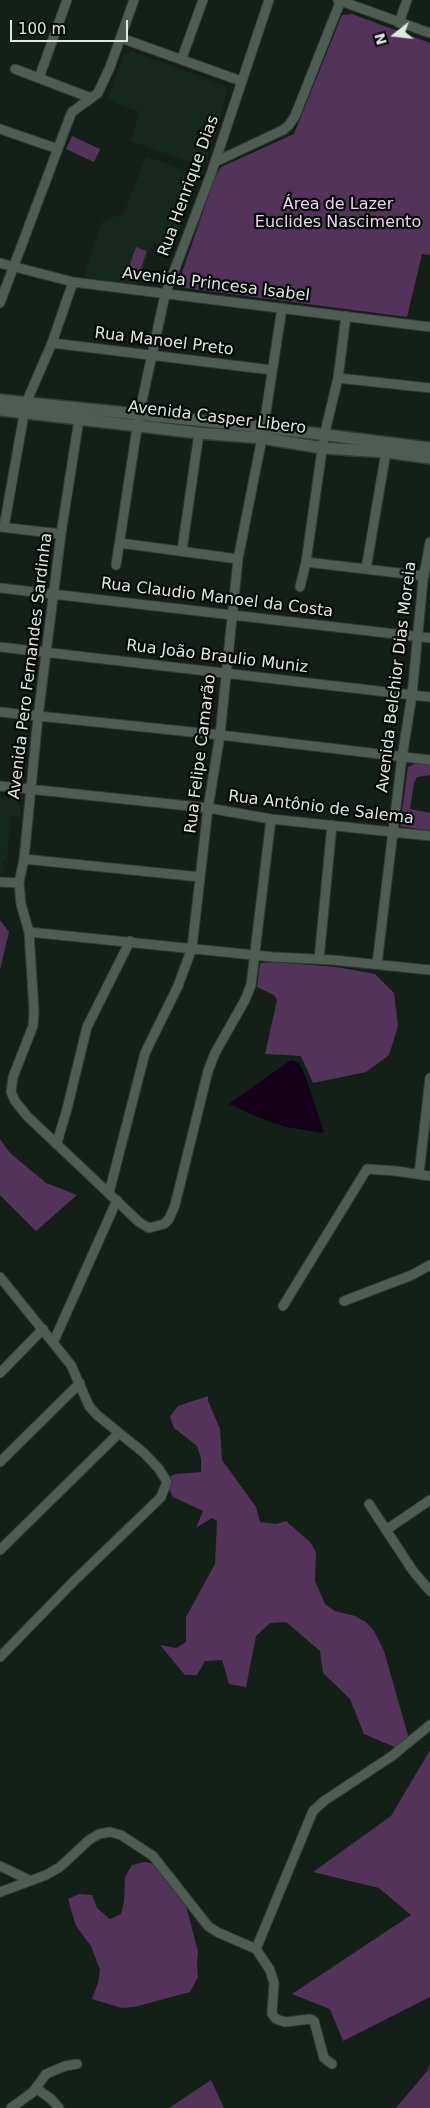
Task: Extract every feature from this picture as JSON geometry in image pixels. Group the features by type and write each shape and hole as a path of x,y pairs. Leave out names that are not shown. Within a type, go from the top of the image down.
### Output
{"street":[{"path":"39,78 67,0"},
{"path":"0,303 72,112 98,92 121,38 134,0"},
{"path":"182,58 203,0"},
{"name":"Rua Henrique Dias","path":"116,565 139,420 165,295 215,162 269,0"},
{"path":"215,162 283,130 289,125 295,116 340,0 430,33"},
{"path":"399,23 407,0"},
{"path":"121,38 182,58 241,81"},
{"path":"15,69 91,98"},
{"path":"0,131 58,149"},
{"name":"Avenida Princesa Isabel","path":"0,263 73,282 430,328"},
{"path":"61,534 2,527 25,408 52,343 73,282"},
{"name":"Rua Felipe Camarão","path":"109,1193 146,1053 178,986 192,948 208,808 220,735 227,673 230,616 238,559 263,433 282,308"},
{"path":"300,587 306,562 323,442 338,378 346,316"},
{"name":"Rua Manoel Preto","path":"52,343 272,370"},
{"path":"338,378 430,388"},
{"name":"Avenida Casper Libero","path":"0,400 25,408 79,419 139,420 199,433 263,433"},
{"name":"Avenida Casper Libero","path":"0,410 25,408 263,433 430,458"},
{"name":"Avenida Pero Fernandes Sardinha","path":"57,1143 20,1109 11,1092 14,1077 33,1026 34,1012 29,932 21,904 19,883 24,859 38,717 48,652 61,534 79,419"},
{"path":"182,550 199,433"},
{"name":"Avenida Casper Libero","path":"323,442 430,448"},
{"path":"366,569 386,452"},
{"name":"Avenida Belchior Dias Moreia","path":"377,964 402,757 412,694 416,636 430,542"},
{"path":"120,543 238,559"},
{"path":"306,562 424,576"},
{"name":"Rua Claudio Manoel da Costa","path":"0,588 430,638"},
{"name":"Rua João Braulio Muniz","path":"0,647 430,697"},
{"path":"0,712 220,735 430,760"},
{"name":"Rua Antônio de Salema","path":"0,786 31,791 208,808 271,819 430,836"},
{"path":"130,941 87,1026 57,1143 138,1222 149,1228 164,1224 169,1219 175,1204 202,1090 215,1053 245,1000 251,985 253,954 271,819"},
{"path":"319,959 332,825"},
{"path":"24,859 200,877"},
{"path":"0,882 19,883"},
{"path":"29,932 273,957 319,959 430,970"},
{"path":"419,1174 430,1078"},
{"path":"283,1306 367,1169 430,1176"},
{"path":"53,1343 117,1200"},
{"path":"344,1301 412,1275 430,1264"},
{"path":"0,1657 73,1582 161,1497 166,1488 166,1477 144,1453 89,1406 72,1365 1,1281"},
{"path":"0,1373 43,1329"},
{"path":"0,1462 80,1383"},
{"path":"0,1550 120,1433"},
{"path":"386,1530 430,1500"},
{"path":"369,1504 430,1591"},
{"path":"422,1581 430,1576"},
{"path":"256,1949 313,1811 324,1801 392,1756 430,1725"},
{"path":"0,1892 46,1875 60,1867 89,1840 99,1834 110,1832 121,1835 153,1856 208,1926 217,1932 256,1949 270,1970 274,1982 272,2014 276,2019 285,2022 310,2019 314,2021 324,2058 332,2064"},
{"path":"0,1866 29,1880"},
{"path":"11,2108 37,2089 46,2074 65,2066 77,2064"},
{"path":"37,2089 51,2099 59,2108"}],"shaded area":[{"path":"131,51 224,85 226,88 227,94 204,167 130,141 140,112 107,100 124,54"},
{"path":"146,156 200,176 172,248 153,241 137,286 84,277 103,221 124,213"},
{"path":"0,797 19,799 21,816 10,816 7,861 3,861 4,873 0,873"},
{"path":"291,1060 299,1063 305,1075 324,1133 286,1127 229,1104"}],"green space":[{"name":"Área de Lazer Euclides Nascimento","path":"352,14 430,43 430,255 422,254 407,317 177,287 215,177 221,167 294,134 342,15"},
{"path":"72,136 100,149 94,162 66,149"},
{"path":"136,247 147,251 140,271 129,267"},
{"path":"417,763 430,764 430,775 417,777 414,783 410,809 430,813 430,831 400,826 408,767"},
{"path":"0,920 9,932 0,970"},
{"path":"276,962 336,967 375,974 394,993 398,1026 389,1055 366,1072 313,1083 301,1056 265,1054 277,1000 274,995 257,987 260,963"},
{"path":"0,1139 10,1153 46,1183 77,1195 36,1231 0,1195"},
{"path":"208,1396 208,1401 220,1429 222,1460 256,1507 260,1522 276,1524 286,1521 310,1542 316,1552 315,1581 325,1604 335,1611 355,1616 366,1622 374,1631 384,1651 409,1739 397,1748 364,1734 350,1699 323,1673 320,1651 286,1622 270,1623 256,1636 246,1687 229,1684 222,1660 205,1661 197,1675 185,1675 160,1645 176,1648 186,1642 186,1617 215,1564 217,1521 212,1518 196,1528 203,1511 173,1497 164,1479 176,1474 201,1472 201,1459 197,1446 174,1428 170,1416 178,1406"},
{"path":"430,1750 430,1997 343,2041 330,2009 292,1994 411,1915 379,1888 313,1872 391,1816"},
{"path":"145,1862 158,1865 180,1884 198,1951 198,1977 190,1992 134,2007 122,2008 92,1999 98,1983 100,1970 91,1946 76,1926 68,1899 79,1894 92,1895 97,1908 110,1919 121,1914 124,1901 125,1877 132,1865"},
{"path":"430,2064 430,2108 396,2108 428,2070"},
{"path":"211,2080 224,2108 169,2108"}]}
